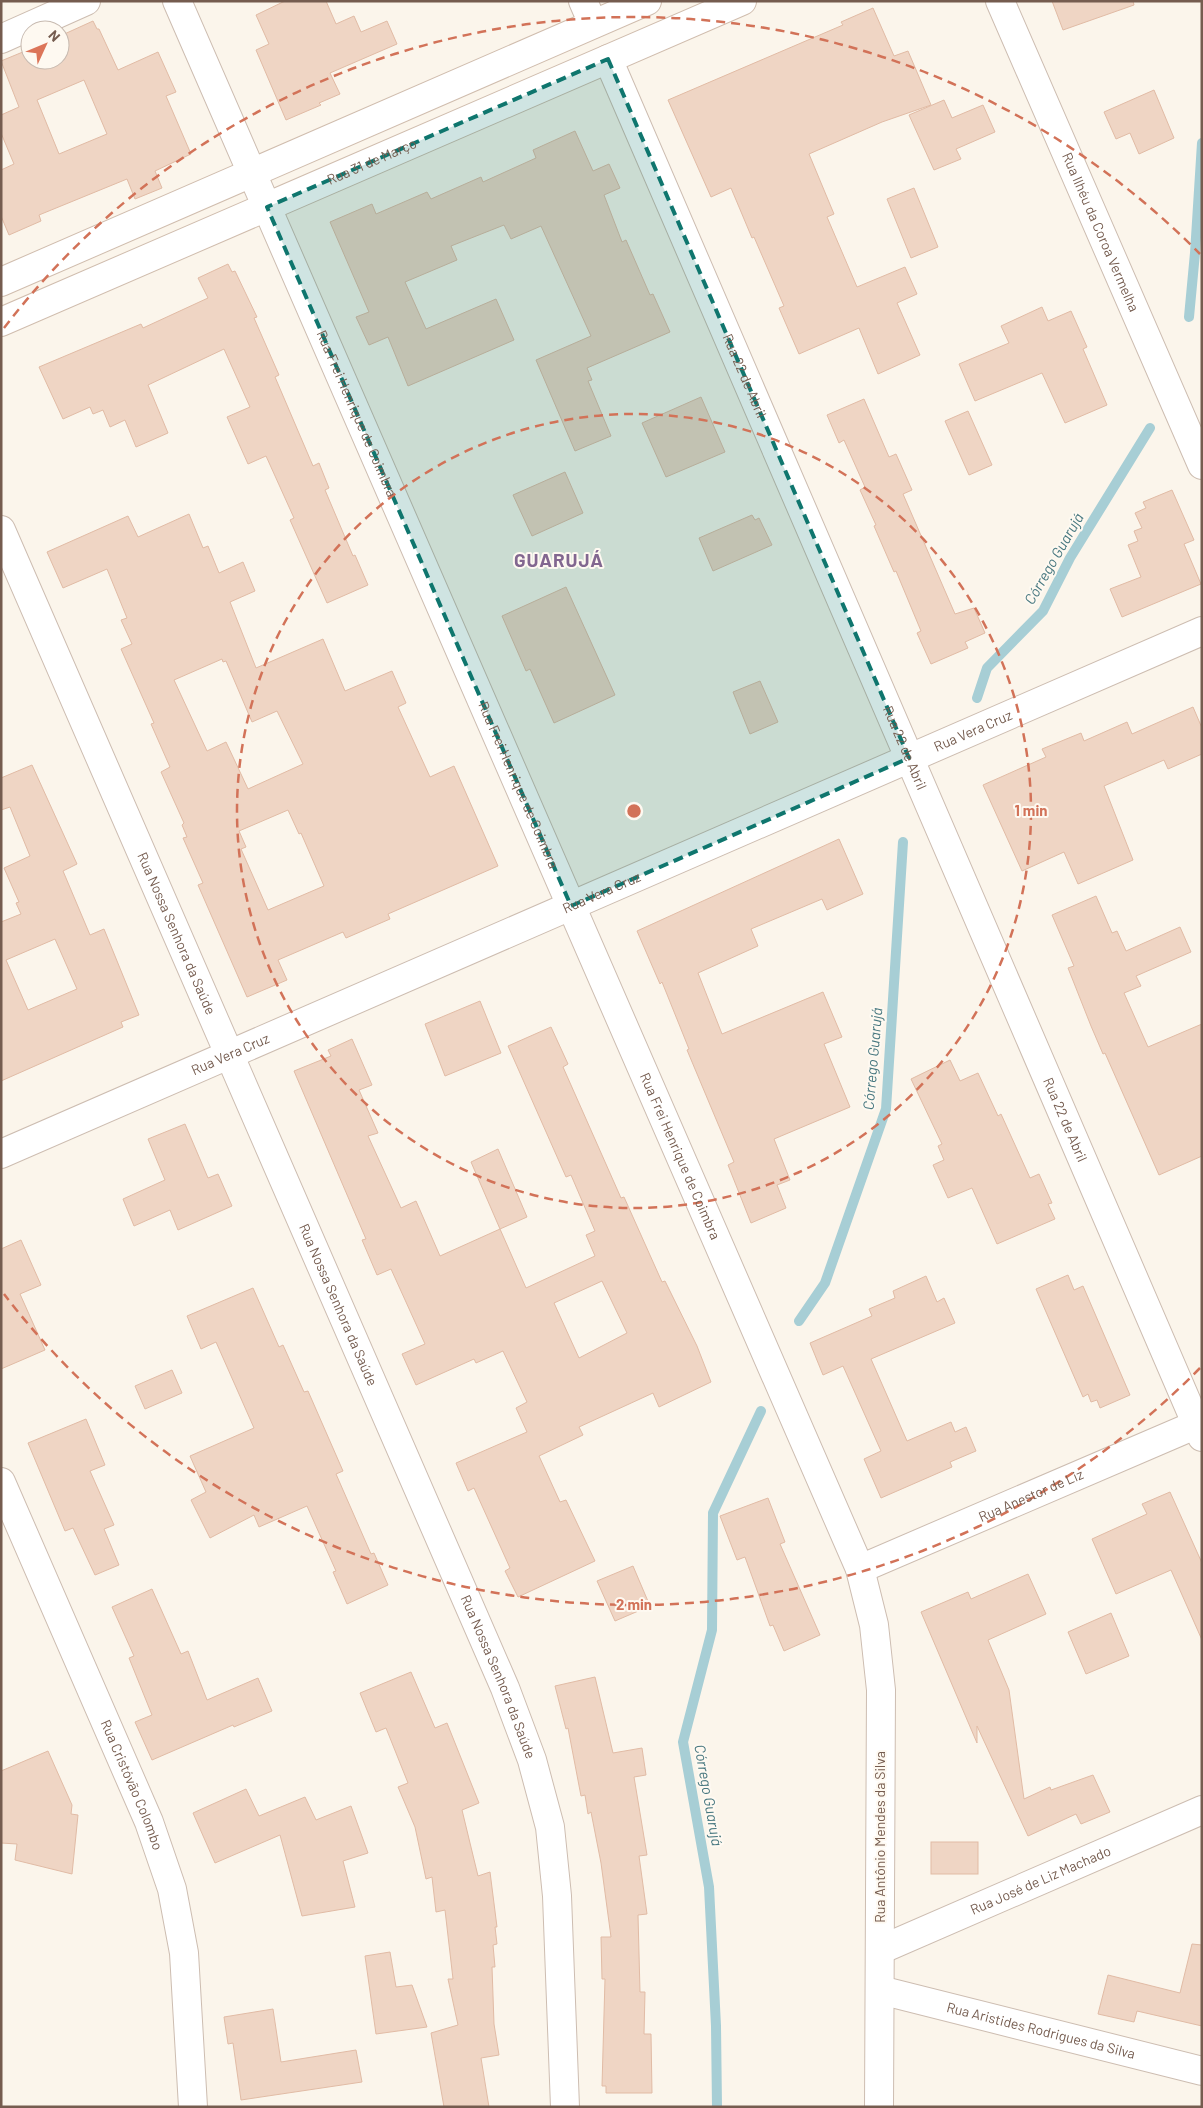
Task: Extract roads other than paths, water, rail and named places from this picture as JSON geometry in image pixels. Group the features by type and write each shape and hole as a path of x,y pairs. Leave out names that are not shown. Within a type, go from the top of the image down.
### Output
{"street":[{"path":"1,39 86,1"},
{"name":"Rua Frei Henrique de Coimbra","path":"177,1 860,1569"},
{"path":"1,282 252,173 588,13 647,1"},
{"name":"Rua 31 de Março","path":"1,322 742,1"},
{"name":"Rua Ilhéu da Coroa Vermelha","path":"1000,1 1202,465"},
{"name":"Rua 22 de Abril","path":"608,59 1200,1428"},
{"name":"Rua Nossa Senhora da Saúde","path":"1,530 505,1688 532,1760 550,1827 557,1896 565,2107"},
{"name":"Rua Vera Cruz","path":"1,1154 1202,631"},
{"name":"Rua Anestor de Liz","path":"860,1569 1200,1428"},
{"name":"Rua Cristóvão Colombo","path":"1,1482 149,1822 172,1889 184,1953 193,2107"},
{"name":"Rua Antônio Mendes da Silva","path":"860,1569 874,1625 880,1690 879,2107"},
{"name":"Rua José de Liz Machado","path":"880,1950 1202,1810"},
{"name":"Rua Aristides Rodrigues da Silva","path":"880,1990 1202,2072"}],"waterway":[{"name":"Córrego Guarujá","path":"1189,317 1202,143"},
{"name":"Córrego Guarujá","path":"977,698 987,668 1043,611 1070,558 1150,428"},
{"name":"Córrego Guarujá","path":"799,1321 825,1283 886,1109 903,842"},
{"name":"Córrego Guarujá","path":"717,2107 716,2026 709,1887 683,1742 712,1630 713,1513 761,1411"}],"district":[{"name":"GUARUJÁ","path":"559,560"}]}
